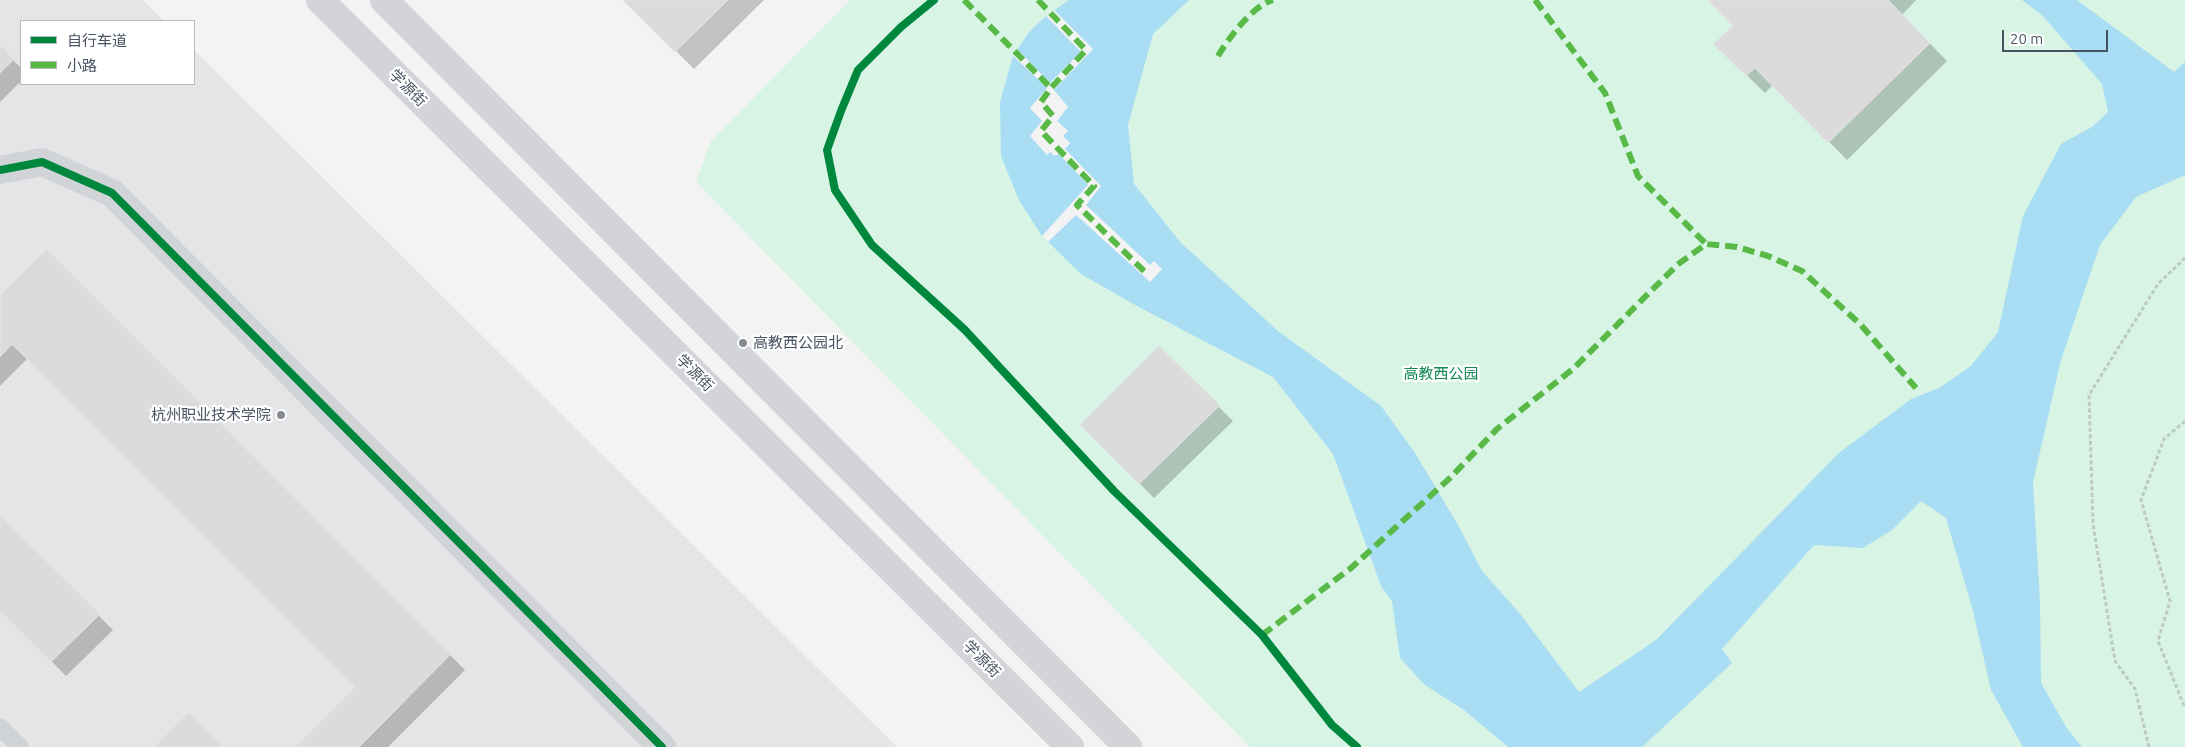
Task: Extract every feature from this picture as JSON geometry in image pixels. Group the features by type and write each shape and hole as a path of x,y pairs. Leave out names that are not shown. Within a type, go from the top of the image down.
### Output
{"main road":[{"name":"学源街","path":"320,0 1070,747"},
{"path":"384,0 1128,747"}],"street":[{"path":"0,170 42,162 112,193 662,747"}],"lane":[{"path":"0,727 20,747"}],"path":[{"path":"2149,747 2135,689 2115,662 2093,524 2089,395 2158,284 2185,258"},
{"path":"2185,421 2164,439 2141,500 2170,601 2158,641 2185,708"}],"shaded area":[{"name":"杭州职业技术学院","path":"0,0 143,0 163,20 20,20 20,85 195,85 195,51 897,747 0,747"}],"green space":[{"name":"高教西公园","path":"850,0 2185,0 2185,747 1250,747 696,182 711,141"}],"water":[{"path":"1069,0 1189,0 1153,34 1128,125 1134,184 1181,243 1278,331 1381,406 1415,453 1458,525 1482,571 1521,615 1579,692 1656,640 1840,452 1911,399 1939,388 1971,366 1998,332 2023,216 2061,144 2092,127 2108,112 2102,84 2042,15 2022,0 2077,0 2174,72 2185,62 2185,175 2136,197 2100,245 2061,360 2033,482 2040,602 2041,683 2066,727 2082,747 2023,747 1991,690 1973,611 1946,518 1921,501 1892,530 1863,548 1814,545 1722,649 1732,663 1642,747 1508,747 1464,710 1425,685 1400,658 1392,601 1381,586 1333,454 1273,377 1137,306 1081,274 1042,236 1019,200 1001,156 1000,102 1013,56 1029,32 1046,16"}],"pier":[{"path":"1054,10 1093,49 1054,90 1068,107 1057,121 1068,131 1063,136 1070,143 1065,149 1101,186 1086,205 1150,265 1154,261 1162,269 1150,282 1076,215 1048,242 1042,236 1088,185 1059,154 1055,156 1050,152 1047,155 1030,136 1042,121 1030,108 1047,88 1013,56 1017,49 1050,83 1081,52 1046,16"}],"building":[{"path":"623,0 728,0 675,52"},
{"path":"1708,0 1888,0 1930,43 1828,143 1755,68 1746,76 1713,44 1733,26"},
{"path":"0,45 14,59 0,73"},
{"path":"47,249 451,654 359,747 295,747 355,687 12,344 0,357 0,295"},
{"path":"1159,346 1220,405 1139,484 1080,425"},
{"path":"0,515 100,614 51,662 0,611"},
{"path":"189,712 224,747 154,747"}],"marked path":[{"path":"964,0 1051,88"},
{"path":"1038,0 1086,50 1051,88 1041,102 1053,116 1041,131 1094,186 1077,205 1147,274"},
{"path":"1218,56 1249,15 1257,8 1273,0"},
{"path":"1535,0 1605,93 1638,176 1706,244"},
{"path":"1262,635 1351,568 1450,478 1497,429 1573,369 1677,265 1706,244 1737,247 1768,256 1802,271 1860,324 1916,388"}],"cycle path":[{"path":"934,0 901,27 858,70 827,150 835,190 872,245 965,330 1114,491 1262,635 1332,725 1357,747"},
{"path":"0,170 42,162 112,193 662,747"}],"place":[{"name":"高教西公园北","path":"743,343"},
{"name":"杭州职业技术学院","path":"281,415"}]}
